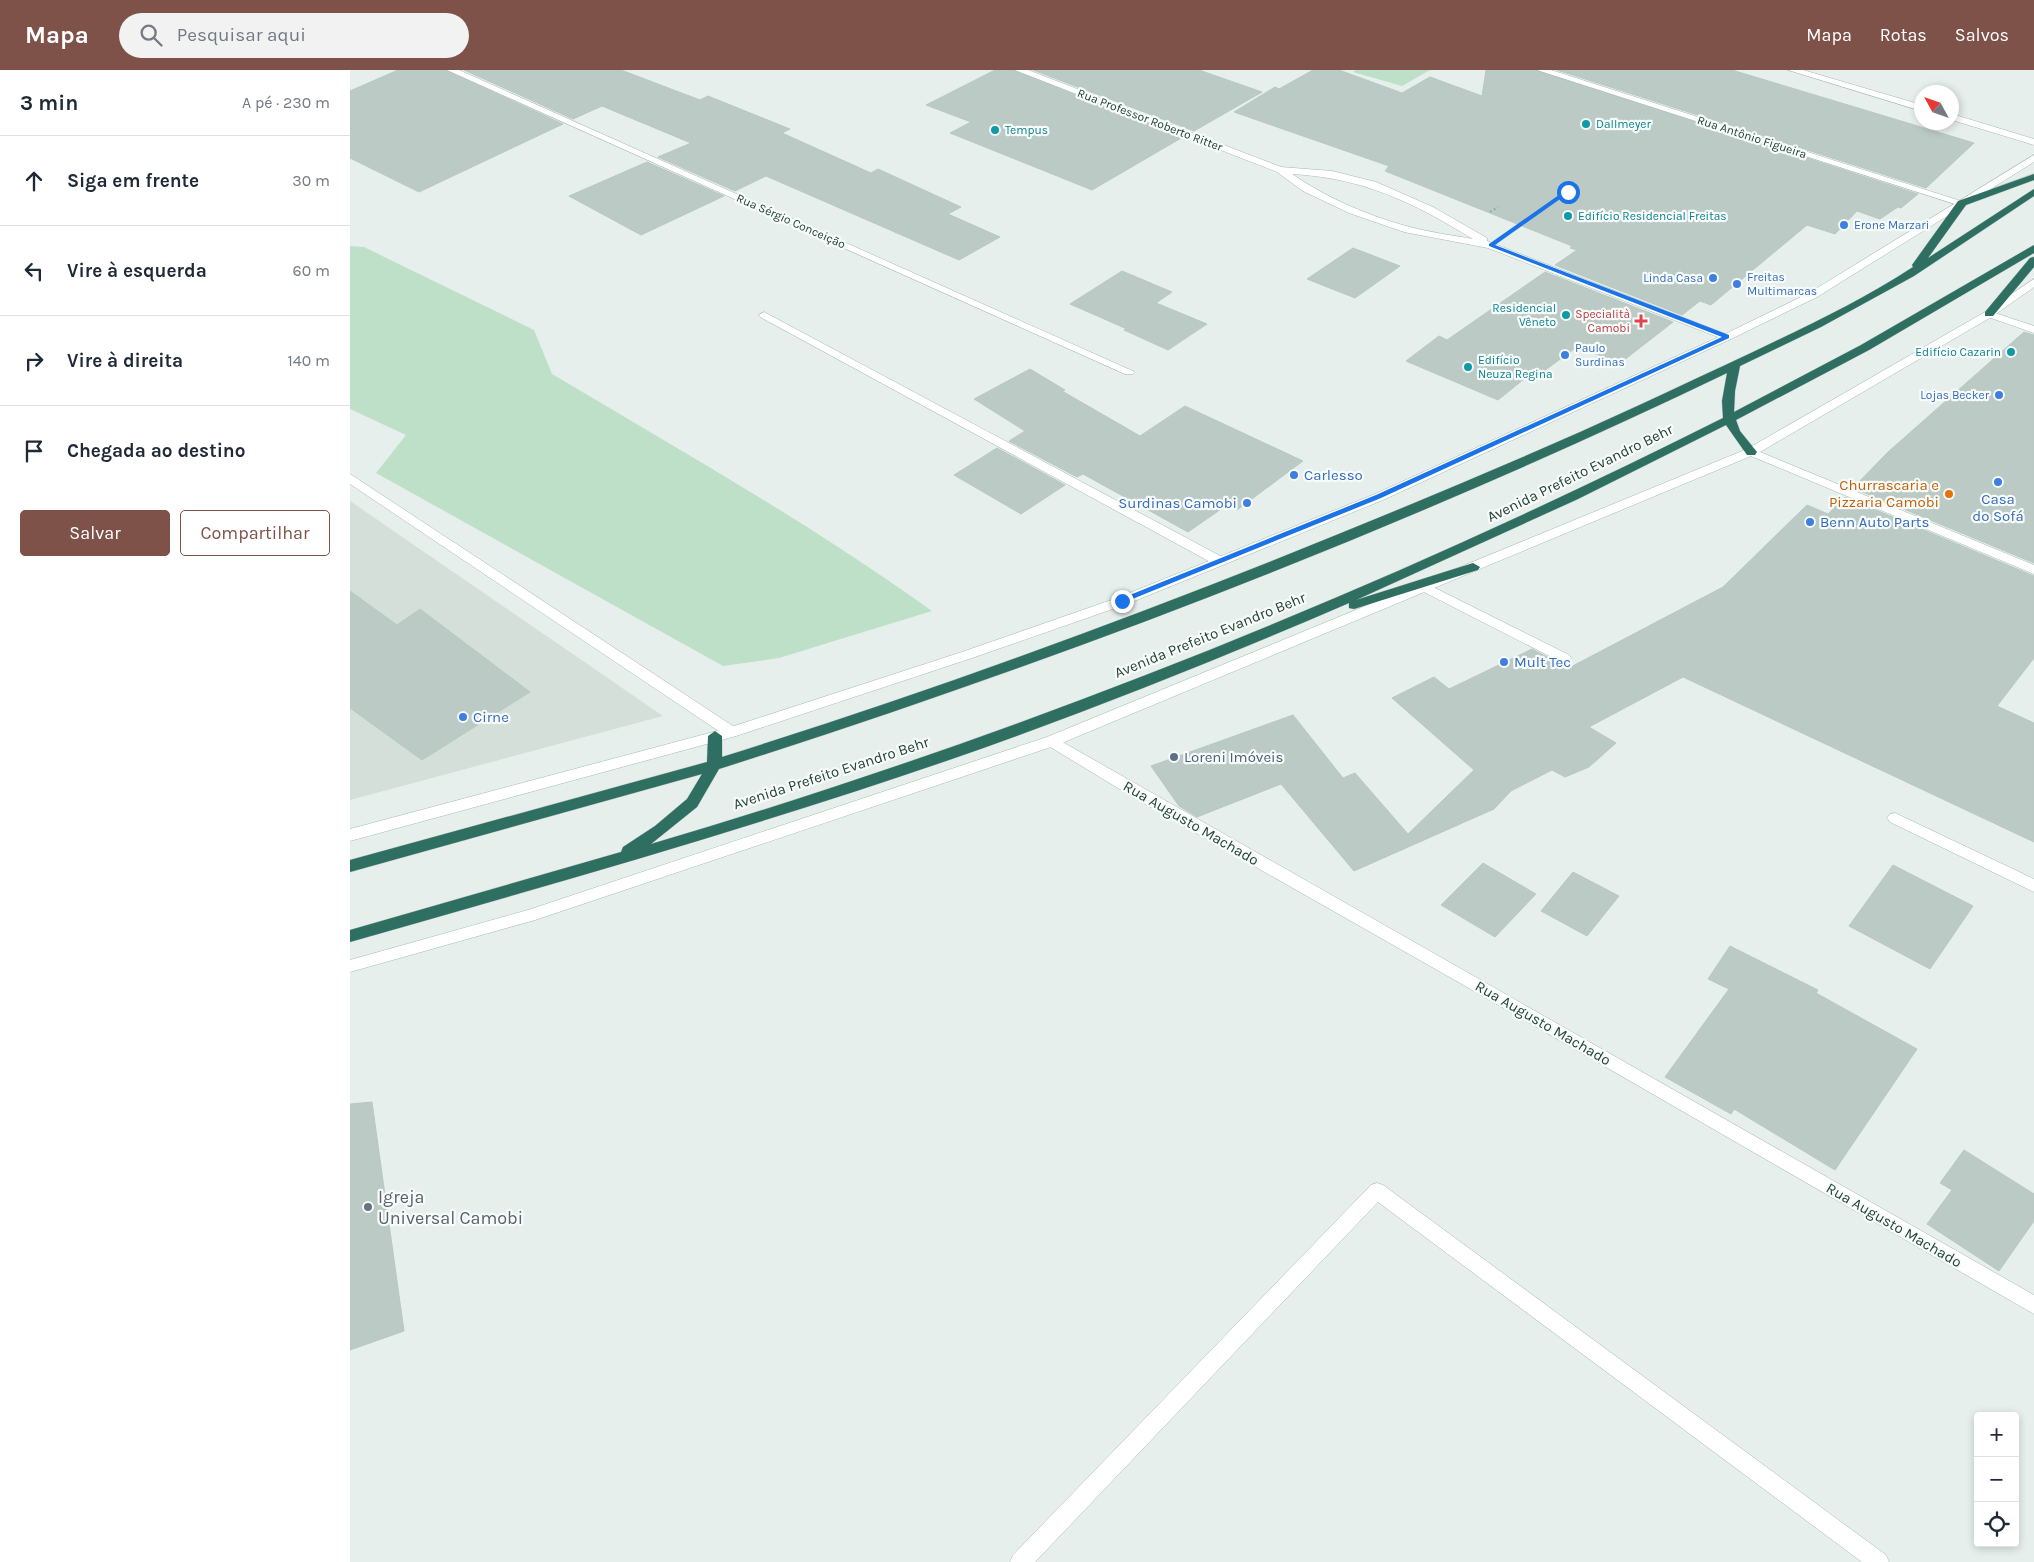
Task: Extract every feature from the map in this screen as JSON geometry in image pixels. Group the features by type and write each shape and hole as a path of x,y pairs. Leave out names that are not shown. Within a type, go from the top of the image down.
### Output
{"highway":[{"path":"1910,274 1962,203 2034,177"},
{"name":"Avenida Prefeito Evandro Behr","path":"350,866 714,765 984,675 1153,613 1401,514 1628,416 1817,324 1910,274 2034,192"},
{"name":"Avenida Prefeito Evandro Behr","path":"350,936 611,862 852,787 1037,723 1242,643 1454,553 1728,420 1859,353 1954,299 2034,248"},
{"path":"1989,314 2034,260"},
{"path":"1735,365 1727,402 1728,420 1736,437 1751,452"},
{"path":"1242,643 1428,580 1473,567"},
{"path":"611,862 660,830 692,803 714,765 715,736"}],"main road":[{"name":"Rua Sérgio Conceição","path":"452,70 1129,372"},
{"name":"Rua Professor Roberto Ritter","path":"1020,70 1280,170 1307,189 1361,214 1404,229 1491,245"},
{"name":"Rua Antônio Figueira","path":"1542,70 1962,203"},
{"path":"1794,70 1914,106"},
{"path":"1959,119 2034,142"},
{"path":"350,835 731,732 1095,610 1219,561 1379,496 1727,337 1813,295 2034,158"},
{"name":"Rua Professor Roberto Ritter","path":"1280,170 1333,174 1390,190 1434,210 1491,245 1727,337"},
{"path":"350,966 530,916 1052,741 1751,452 1989,314 2034,282"},
{"path":"1989,314 2034,330"},
{"path":"764,315 1219,561"},
{"path":"1751,452 2034,570"},
{"path":"350,478 731,732"},
{"path":"1425,587 1564,658"},
{"name":"Rua Augusto Machado","path":"1052,741 1136,792 1456,972 2034,1305"},
{"path":"1895,818 2034,886"},
{"path":"1020,1562 1377,1191 1879,1562"}],"path":[{"path":"1491,245 1568,192"}],"shaded area":[{"path":"350,501 663,716 350,800"}],"green space":[{"path":"1356,70 1430,70 1402,86 1353,72"},
{"path":"350,246 364,247 534,330 552,374 697,459 792,518 840,548 932,611 779,658 723,666 376,473 406,435 350,409"}],"building":[{"path":"398,70 445,70 563,124 419,192 350,158 350,91"},
{"path":"464,70 621,70 700,100 708,96 790,129 782,133 871,173 878,169 961,207 948,214 1000,237 959,260 766,176 735,191 658,157 691,143 602,106 573,119"},
{"path":"995,70 1013,70 1183,137 1092,190 950,133 971,122 926,105"},
{"path":"1033,70 1199,70 1262,92 1194,131"},
{"path":"1313,70 1339,70 1402,93 1430,77 1482,96 1486,70 1535,70 1918,194 1901,208 1898,207 1880,219 1857,211 1835,234 1807,225 1711,305 1700,301 1682,315 1555,265 1577,250 1570,248 1572,246 1385,171 1389,166 1234,112 1275,87 1279,89"},
{"path":"1557,70 1732,70 1914,125 1914,130 1931,130 1974,143 1926,188"},
{"path":"647,162 724,196 641,235 569,196"},
{"path":"1353,248 1400,266 1355,298 1307,279"},
{"path":"1122,271 1172,292 1156,303 1207,324 1168,350 1124,330 1127,329 1070,304"},
{"path":"1545,272 1673,322 1619,364 1578,346 1540,374 1534,371 1498,400 1406,361 1439,336 1447,340"},
{"path":"2024,332 2034,335 2034,563 1853,488 1888,452"},
{"path":"1030,369 1065,390 1062,391 1140,436 1185,406 1303,461 1237,510 1227,505 1188,532 1083,474 1077,477 1009,441 1025,431 974,399"},
{"path":"997,448 1065,485 1021,514 954,475"},
{"path":"1845,497 2034,576 2034,658 1997,706 2034,723 2034,842 1683,677 1589,727 1616,743 1589,767 1565,777 1552,770 1511,791 1494,809 1354,871 1281,784 1197,817 1179,806 1151,766 1293,715 1343,778 1355,773 1408,834 1474,770 1392,698 1434,677 1449,689 1532,649 1551,659 1565,670 1723,587 1807,505 1828,514"},
{"path":"350,591 397,625 420,609 530,692 422,760 350,708"},
{"path":"1483,863 1536,894 1495,937 1441,905"},
{"path":"1893,865 1973,906 1930,969 1849,926"},
{"path":"1573,872 1619,896 1587,936 1541,911"},
{"path":"1730,946 1818,990 1816,993 1917,1049 1835,1170 1734,1109 1731,1114 1665,1077 1729,989 1708,979"},
{"name":"Igreja Universal Camobi","path":"372,1102 404,1331 350,1350 350,1104"},
{"path":"1964,1150 2034,1194 2034,1221 1999,1271 1927,1224 1952,1190 1940,1183"}],"place":[{"name":"Dallmeyer","path":"1586,124"},
{"name":"Tempus","path":"995,130"},
{"name":"Edifício Residencial Freitas","path":"1568,216"},
{"name":"Erone Marzari","path":"1844,225"},
{"name":"Linda Casa","path":"1713,278"},
{"name":"Freitas Multimarcas","path":"1737,284"},
{"name":"Residencial Vêneto","path":"1566,315"},
{"name":"Specialità Camobi","path":"1641,321"},
{"name":"Edifício Cazarin","path":"2011,352"},
{"name":"Paulo Surdinas","path":"1565,355"},
{"name":"Edifício Neuza Regina","path":"1468,367"},
{"name":"Lojas Becker","path":"1999,395"},
{"name":"Carlesso","path":"1294,475"},
{"name":"Casa do Sofá","path":"1998,482"},
{"name":"Churrascaria e Pizzaria Camobi","path":"1949,494"},
{"name":"Surdinas Camobi","path":"1247,503"},
{"name":"Benn Auto Parts","path":"1810,522"},
{"name":"Mult Tec","path":"1504,662"},
{"name":"Cirne","path":"463,717"},
{"name":"Loreni Imóveis","path":"1174,757"},
{"name":"Igreja Universal Camobi","path":"368,1207"}],"route":[{"path":"1122,601 1379,496 1727,337 1491,245 1568,192"}]}
